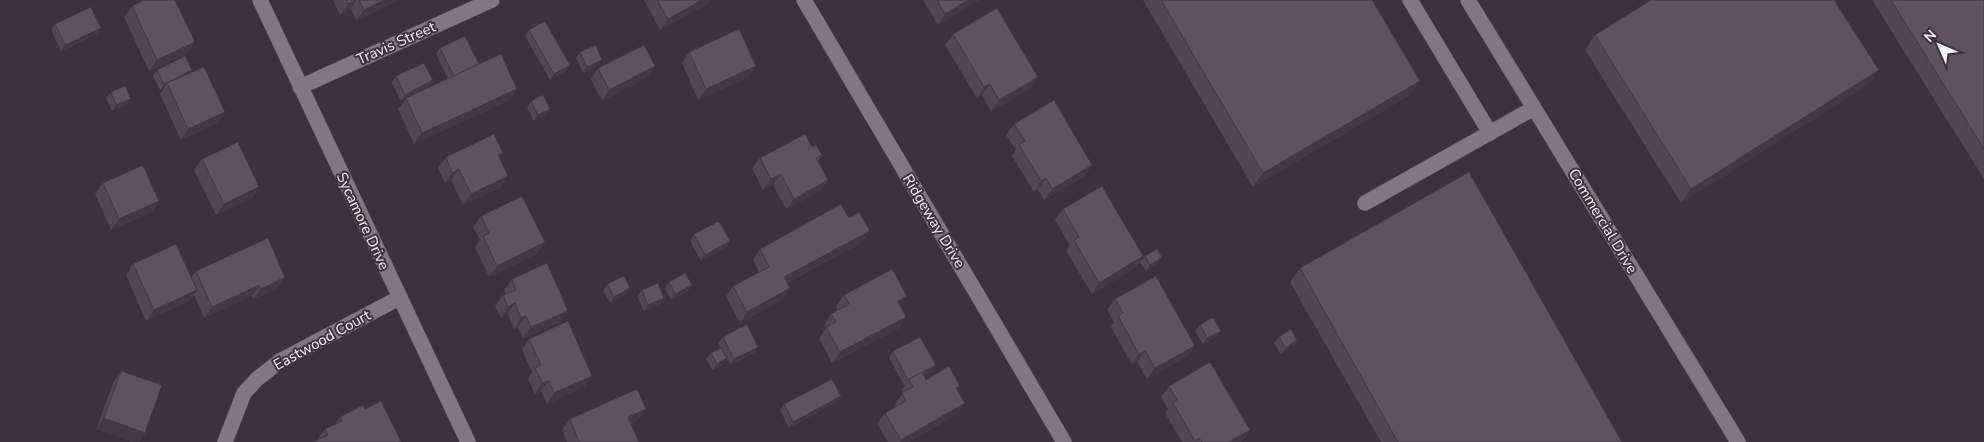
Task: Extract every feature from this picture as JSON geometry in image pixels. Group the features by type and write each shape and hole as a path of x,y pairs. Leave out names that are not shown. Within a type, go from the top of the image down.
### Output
{"street":[{"name":"Sycamore Drive","path":"260,0 468,442"},
{"name":"Travis Street","path":"300,87 492,0"},
{"name":"Ridgeway Drive","path":"804,0 1064,442"},
{"path":"1410,0 1490,133"},
{"name":"Commercial Drive","path":"1468,0 1738,442"},
{"path":"1365,202 1534,108"},
{"name":"Eastwood Court","path":"225,442 244,393 257,378 280,361 399,298"}],"building":[{"path":"144,0 175,0 195,42 157,60 132,6"},
{"path":"346,0 356,0 348,4"},
{"path":"359,0 384,0 364,10"},
{"path":"657,0 702,0 668,19"},
{"path":"937,0 968,0 945,14"},
{"path":"1161,0 1372,0 1420,81 1263,173"},
{"path":"1651,0 1834,0 1879,70 1691,189 1595,35"},
{"path":"1891,0 1984,0 1984,149"},
{"path":"91,7 101,28 65,45 55,24"},
{"path":"997,8 1038,77 999,100 990,84 984,87 953,34"},
{"path":"545,21 570,65 554,74 529,30"},
{"path":"739,29 756,66 706,89 689,52"},
{"path":"465,36 479,64 454,76 440,48"},
{"path":"596,45 602,60 587,67 580,52"},
{"path":"644,45 655,66 609,90 598,68"},
{"path":"501,54 517,89 422,133 406,98"},
{"path":"185,56 192,70 164,84 157,70"},
{"path":"424,63 433,80 405,95 396,76"},
{"path":"204,67 225,112 188,129 167,83"},
{"path":"125,86 131,99 116,105 111,92"},
{"path":"543,95 550,109 538,115 531,101"},
{"path":"1054,100 1092,165 1052,189 1046,178 1041,181 1019,145 1025,141 1014,124"},
{"path":"494,134 503,153 498,155 508,176 471,194 459,169 452,173 446,157"},
{"path":"805,134 812,147 816,145 822,155 816,158 828,180 794,199 781,174 771,179 760,158"},
{"path":"238,142 259,187 224,204 202,159"},
{"path":"143,165 159,201 119,219 103,183"},
{"path":"1469,172 1622,442 1398,442 1300,268"},
{"path":"1102,186 1143,256 1099,283 1074,240 1079,237 1063,209"},
{"path":"522,196 545,242 497,266 483,236 489,233 481,216"},
{"path":"841,204 849,218 859,212 870,231 784,277 790,288 747,312 733,286 769,267 760,249"},
{"path":"719,221 730,241 705,255 694,234"},
{"path":"268,238 285,277 261,289 259,285 212,307 196,271"},
{"path":"176,244 197,290 154,310 133,264"},
{"path":"1157,249 1162,257 1150,265 1145,256"},
{"path":"547,263 568,311 531,327 526,316 521,318 515,303 508,307 503,295 516,290 512,279"},
{"path":"892,269 907,296 898,301 906,317 840,352 826,327 836,322 831,314 849,304 844,295"},
{"path":"685,273 692,285 675,294 669,282"},
{"path":"624,276 630,288 614,297 607,284"},
{"path":"1156,276 1195,346 1155,368 1145,351 1139,354 1118,316 1123,313 1115,299"},
{"path":"658,283 664,298 648,305 642,290"},
{"path":"1213,317 1221,331 1207,338 1200,325"},
{"path":"568,321 592,376 554,393 549,381 542,383 535,368 541,365 529,339"},
{"path":"747,324 758,347 734,359 723,337"},
{"path":"1291,329 1297,340 1286,348 1279,337"},
{"path":"920,337 936,365 908,380 893,351"},
{"path":"721,348 727,358 717,364 711,353"},
{"path":"1210,362 1250,430 1229,442 1202,442 1199,438 1195,441 1173,403 1177,400 1169,386"},
{"path":"949,366 960,386 956,388 965,403 901,440 885,413 906,401 902,393 913,387 909,379 922,372 926,380"},
{"path":"121,371 162,385 145,433 104,418"},
{"path":"832,379 841,396 793,422 784,404"},
{"path":"637,389 646,409 628,417 639,442 579,442 570,419"},
{"path":"381,401 401,441 313,442 328,435 325,429 342,421 340,417 363,405 365,409"}]}
